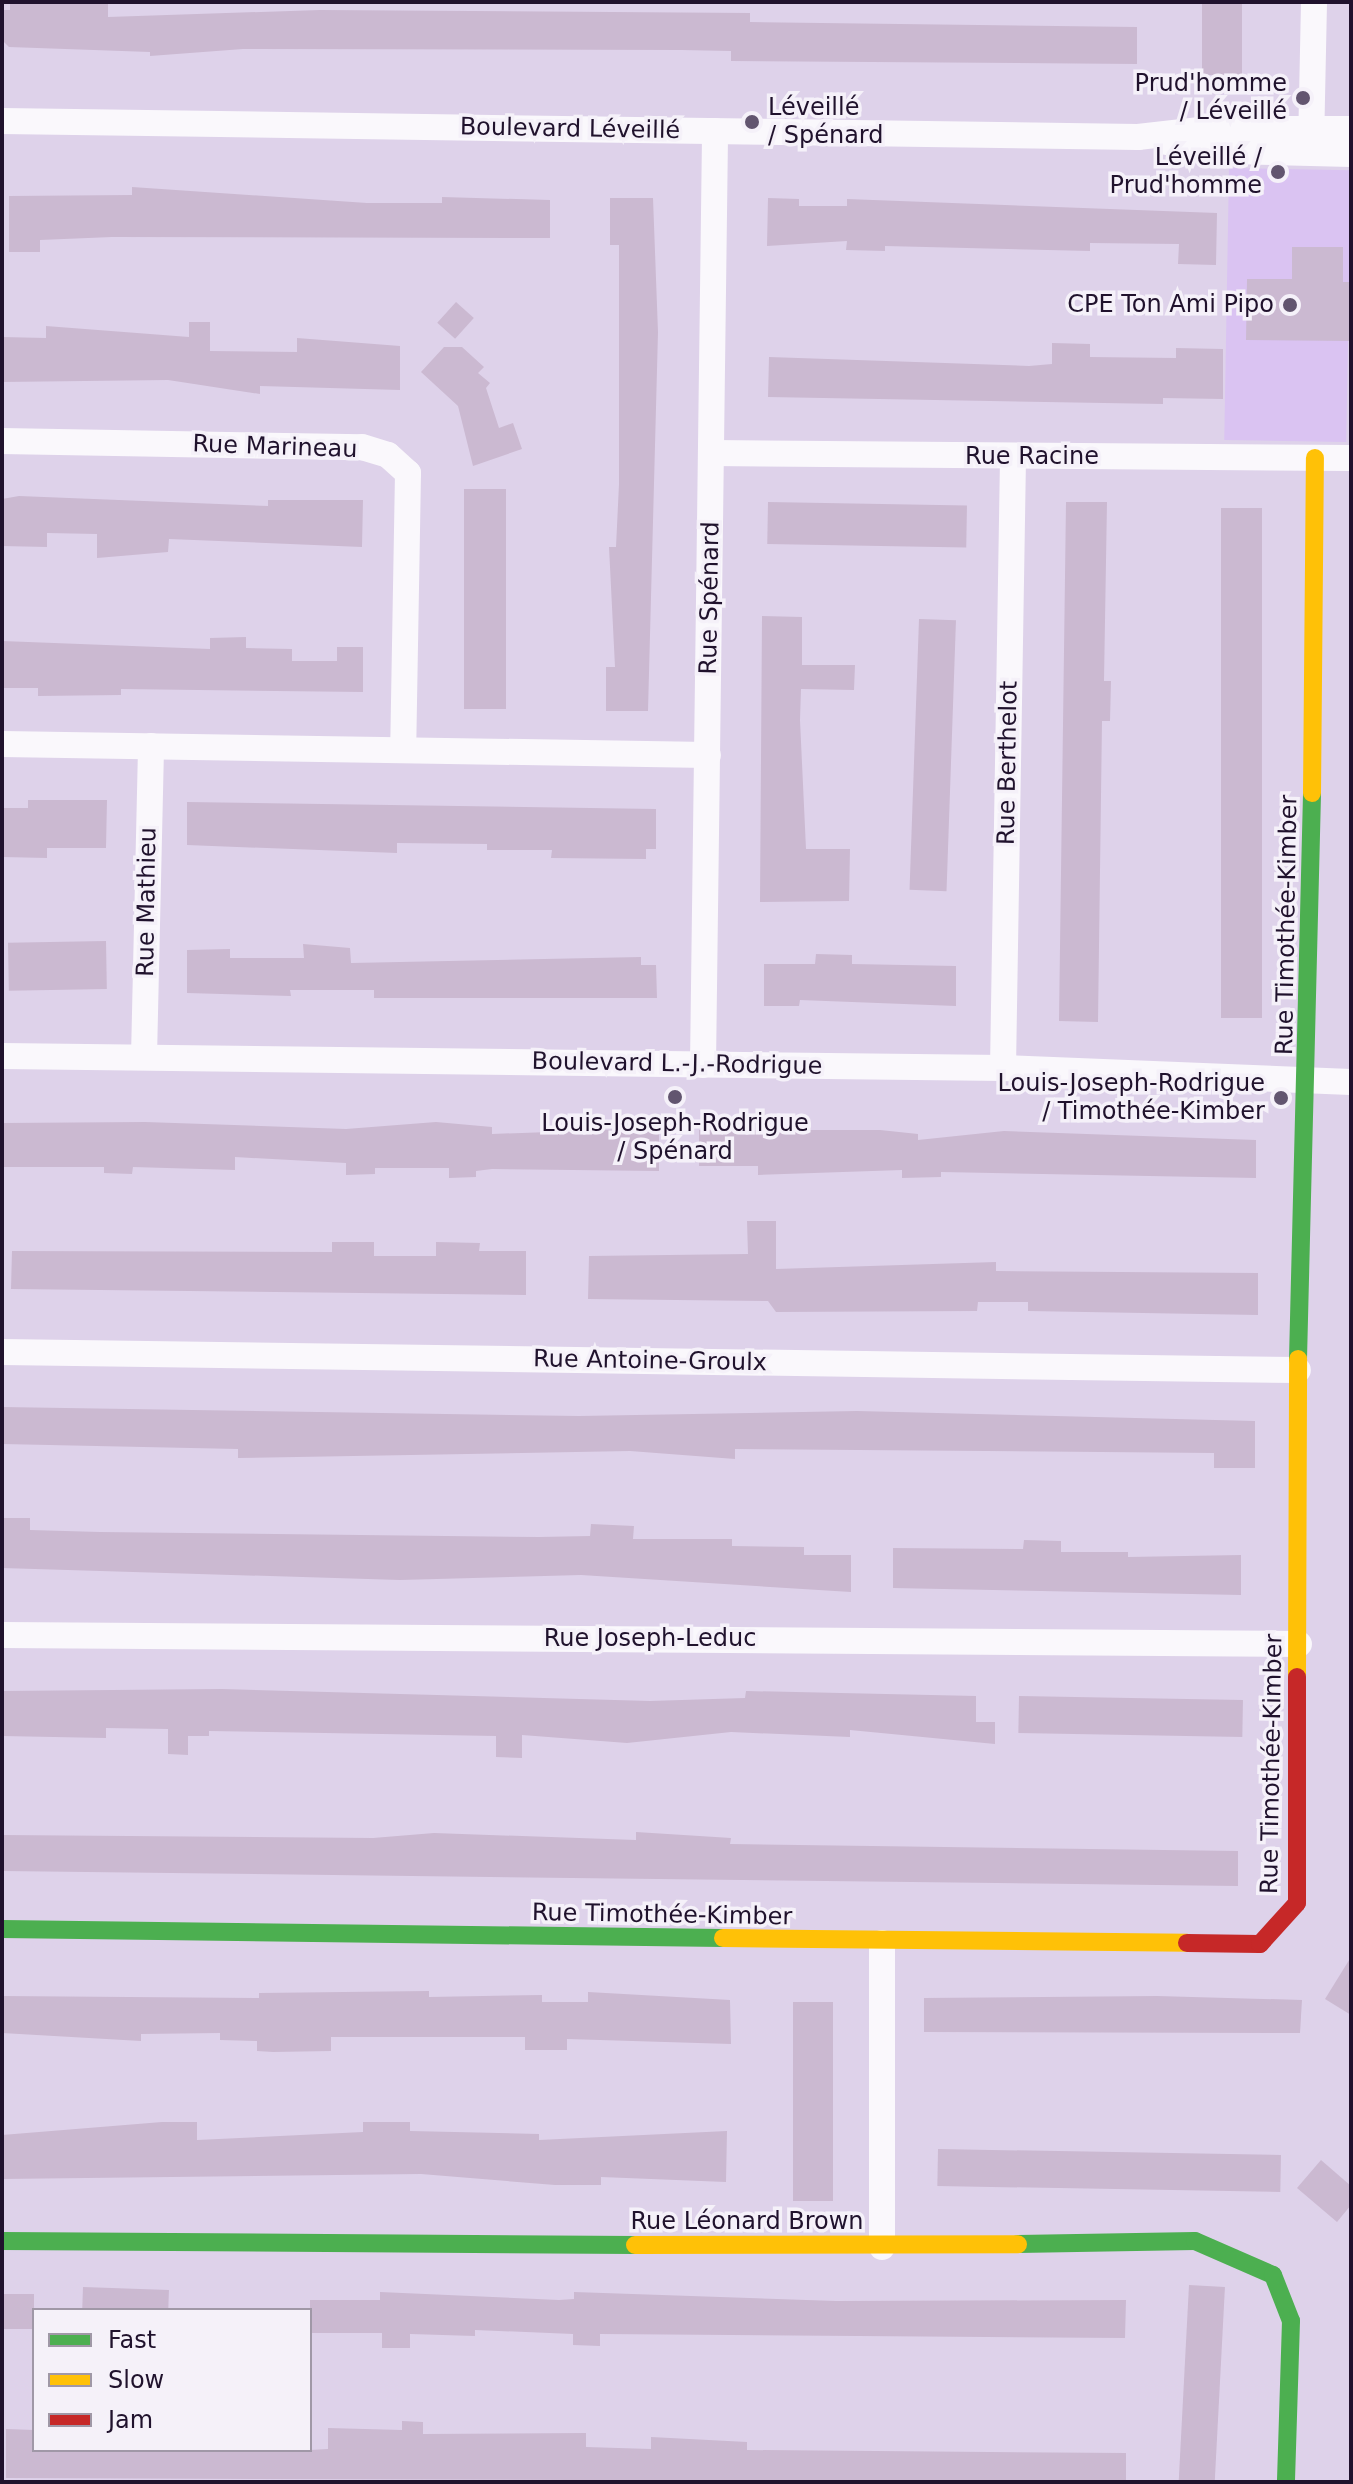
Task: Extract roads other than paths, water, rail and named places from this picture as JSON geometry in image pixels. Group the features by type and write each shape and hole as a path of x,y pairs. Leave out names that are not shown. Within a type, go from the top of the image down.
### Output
{"street":[{"path":"1311,141 1314,2"},
{"name":"Boulevard Léveillé","path":"2,121 1138,137 1207,129 1311,141 1351,154"},
{"name":"Boulevard Léveillé","path":"1311,141 1351,129"},
{"name":"Rue Spénard","path":"703,1065 715,131"},
{"name":"Rue Marineau","path":"2,441 362,447 388,455 408,473 403,750"},
{"name":"Rue Racine","path":"712,453 1351,458"},
{"name":"Rue Berthelot","path":"1003,1068 1013,457"},
{"name":"Rue Timothée-Kimber","path":"2,1929 882,1943 1260,1944 1297,1903 1298,1370 1309,1082 1315,458"},
{"path":"2,744 708,755"},
{"name":"Rue Mathieu","path":"144,1057 151,746"},
{"name":"Boulevard L.-J.-Rodrigue","path":"2,1056 1003,1068 1351,1082"},
{"name":"Rue Antoine-Groulx","path":"2,1352 1298,1370"},
{"name":"Rue Joseph-Leduc","path":"2,1635 1299,1644"},
{"path":"882,1943 882,2247"},
{"name":"Rue Léonard Brown","path":"2,2241 882,2247 1195,2241 1273,2275 1291,2321 1286,2482"}],"place":[{"name":"Prud'homme / Léveillé","path":"1303,98"},
{"name":"Léveillé / Spénard","path":"752,122"},
{"name":"Léveillé / Prud'homme","path":"1278,172"},
{"name":"CPE Ton Ami Pipo","path":"1290,305"},
{"name":"Louis-Joseph-Rodrigue / Spénard","path":"675,1097"},
{"name":"Louis-Joseph-Rodrigue / Timothée-Kimber","path":"1281,1098"}]}
